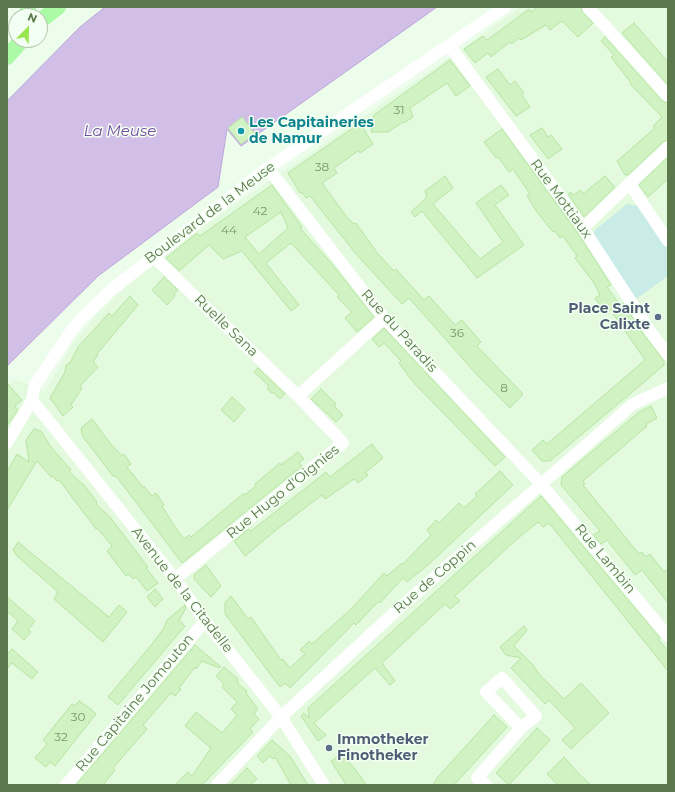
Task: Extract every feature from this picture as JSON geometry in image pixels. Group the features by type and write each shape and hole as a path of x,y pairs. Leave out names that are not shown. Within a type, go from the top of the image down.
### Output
{"main road":[{"path":"48,15 58,7"},
{"path":"7,57 15,48"}],"street":[{"name":"Boulevard de la Meuse","path":"7,443 32,400 35,385 80,320 112,289 268,168 450,46 505,7"},
{"path":"588,7 668,96"},
{"name":"Rue Mottiaux","path":"450,46 583,228 650,331 668,353"},
{"path":"583,228 668,147"},
{"name":"Rue du Paradis","path":"268,168 384,318 542,484"},
{"path":"629,183 668,241"},
{"name":"Ruelle Sana","path":"153,256 298,396"},
{"path":"298,396 384,318"},
{"name":"Rue de Coppin","path":"217,785 281,717 390,616 633,404 668,388"},
{"name":"Rue Hugo d'Oignies","path":"175,579 343,443 298,396"},
{"name":"Avenue de la Citadelle","path":"32,400 175,579 205,621 281,717 324,785"},
{"name":"Rue Lambin","path":"542,484 668,636"},
{"name":"Rue Capitaine Jomouton","path":"66,785 205,621"},
{"path":"486,785 477,778 521,728"}],"shaded area":[{"path":"520,7 668,7 668,785 7,785 7,386 15,379 44,392 73,343 97,314 125,288 199,229 449,58"},
{"name":"Place Saint Calixte","path":"627,204 638,206 668,249 668,276 636,299 594,235 594,231"}],"water":[{"name":"La Meuse","path":"105,7 437,7 241,146 227,129 218,187 98,276 7,366 7,101 80,27"}],"building":[{"path":"537,7 581,7 582,12 593,23 578,37 562,21 550,30 546,25 521,40 519,38 512,44 510,42 491,57 488,53 475,63 464,49 483,36 487,40 529,9 531,12"},
{"path":"634,23 668,62 668,85 622,33"},
{"path":"605,37 662,101 668,103 668,140 663,142 628,175 625,175 617,161 655,128 653,126 662,117 630,84 631,83 611,57 614,55 601,41"},
{"path":"450,60 470,86 456,96 447,83 410,108 413,117 404,123 403,122 388,132 371,132 374,115"},
{"path":"498,69 510,85 515,81 524,93 522,95 530,107 516,116 486,77"},
{"name":"Les Capitaineries de Namur","path":"242,117 255,134 241,144 228,128"},
{"path":"360,123 373,144 360,153 358,151 334,168 337,173 322,183 346,216 354,224 356,223 378,254 394,271 396,269 424,300 429,296 455,325 462,320 481,342 477,346 523,394 510,408 479,377 409,298 402,304 356,254 310,196 306,198 302,192 300,193 288,173"},
{"path":"542,128 548,137 551,135 562,149 548,159 530,135"},
{"path":"502,129 577,232 611,285 607,287 620,305 623,303 644,335 664,361 664,365 550,461 542,461 532,450 543,440 547,444 645,360 610,309 605,313 595,298 600,295 594,283 575,258 577,256 563,236 560,238 555,231 553,232 537,212 527,196 530,194 513,169 509,172 484,142"},
{"path":"668,157 668,179 648,197 639,185"},
{"path":"445,176 453,188 433,204 480,259 503,242 476,203 501,185 509,195 495,205 524,245 477,278 422,211 415,217 411,212 427,197 425,191"},
{"path":"605,176 615,187 584,217 568,194 571,192 573,195 581,190 583,194"},
{"path":"272,185 302,227 300,228 332,264 374,317 357,332 345,318 352,312 337,297 339,295 291,243 266,263 299,305 291,311 242,251 223,259 209,245 179,271 166,258 197,233 200,236","holes":["281,212 288,228 259,254 245,237"]},
{"path":"164,277 178,290 167,305 152,290"},
{"path":"130,296 138,305 97,354 98,355 93,362 98,367 80,386 82,388 71,405 73,407 63,416 50,398 65,372 66,365 70,363 78,347 109,313 112,316"},
{"path":"384,328 505,457 495,466 413,382 399,363 401,361 384,343 379,347 372,339"},
{"path":"258,368 285,394 280,399 274,393 271,393 267,388 269,386 254,372"},
{"path":"7,383 22,400 15,406 18,410 7,425"},
{"path":"321,389 336,404 334,406 343,415 336,422 311,399"},
{"path":"232,397 245,409 234,422 221,410"},
{"path":"651,406 657,418 646,424 647,426 583,481 585,484 583,485 639,554 642,552 646,557 650,554 664,572 668,569 668,603 642,570 635,575 607,540 601,544 593,535 600,531 561,485 562,477 639,412"},
{"path":"92,419 110,443 122,456 124,454 131,464 127,467 143,487 144,486 152,496 156,493 164,505 162,506 184,539 189,535 191,537 243,494 246,494 256,486 255,484 280,463 281,465 298,452 304,459 299,462 302,466 182,563 116,476 113,476 83,437 81,430 82,427"},
{"path":"34,429 41,431 51,447 71,470 69,472 84,485 97,502 96,504 110,517 148,567 146,568 158,583 147,591 136,577 133,579 129,574 126,576 107,551 112,546 97,528 96,529 59,480 57,481 53,476 51,477 37,461 7,510 7,472 17,454 29,462 26,440"},
{"path":"372,444 383,458 365,473 368,475 358,483 354,479 325,499 322,495 245,556 234,541 249,529 251,531 326,472 330,477"},
{"path":"500,471 513,485 428,565 407,582 403,578 380,603 378,602 356,625 354,623 290,688 285,683 280,687 225,614 225,603 231,596 248,619 251,617 281,660 283,659 290,668 305,654 300,650 309,641 312,644 351,609 384,573 387,576 402,563 403,564 431,535 427,530 436,520 439,523 459,503 464,508 477,496 475,494"},
{"path":"541,496 660,638 658,639 668,651 668,671 549,523 543,527 538,522 517,539 455,596 460,601 450,609 445,604 382,663 395,681 390,685 375,668 314,723 326,735 318,741 301,716 304,713 309,718 308,708"},
{"path":"18,542 109,617 119,605 127,612 103,642 54,599 58,592 17,556 13,550"},
{"path":"206,565 221,586 211,597 194,579 194,575"},
{"path":"155,589 163,599 155,607 147,597"},
{"path":"7,597 35,621 28,630 31,632 24,640 12,629 18,621 7,611"},
{"path":"185,605 186,608 179,620 185,626 118,705 108,697 152,644 164,628 167,620"},
{"path":"524,626 527,630 514,646 533,665 539,674 564,699 581,683 609,713 571,749 562,740 575,728 549,700 545,704 511,668 521,658 506,655 500,647"},
{"path":"195,645 221,667 219,668 202,661 196,669 195,667 179,688 181,689 175,696 171,693 143,725 147,729 113,768 115,770 103,785 76,785"},
{"path":"12,649 38,672 32,679 12,663 7,669 7,655"},
{"path":"224,667 237,678 238,684 247,691 246,693 258,709 254,714 259,719 250,729 253,732 202,785 175,785 188,772 192,776 211,748 185,726 196,712 222,733 237,715 231,709 237,702 222,687 224,684 216,676"},
{"path":"79,701 96,714 55,766 50,762 46,767 35,758 47,744 43,740 72,704 75,706"},
{"path":"494,715 507,727 454,785 433,785 437,778"},
{"path":"537,728 550,740 509,785 496,773"},
{"path":"272,740 290,756 308,785 291,785 275,757 273,759 270,756 263,763 257,756"},
{"path":"342,753 366,785 346,785 331,761"},
{"path":"564,757 591,785 558,785 547,774"},
{"path":"247,768 257,779 250,785 230,785"}],"place":[{"name":"Les Capitaineries de Namur","path":"241,131"},
{"name":"Place Saint Calixte","path":"658,317"},
{"name":"Immotheker Finotheker","path":"329,748"}]}
